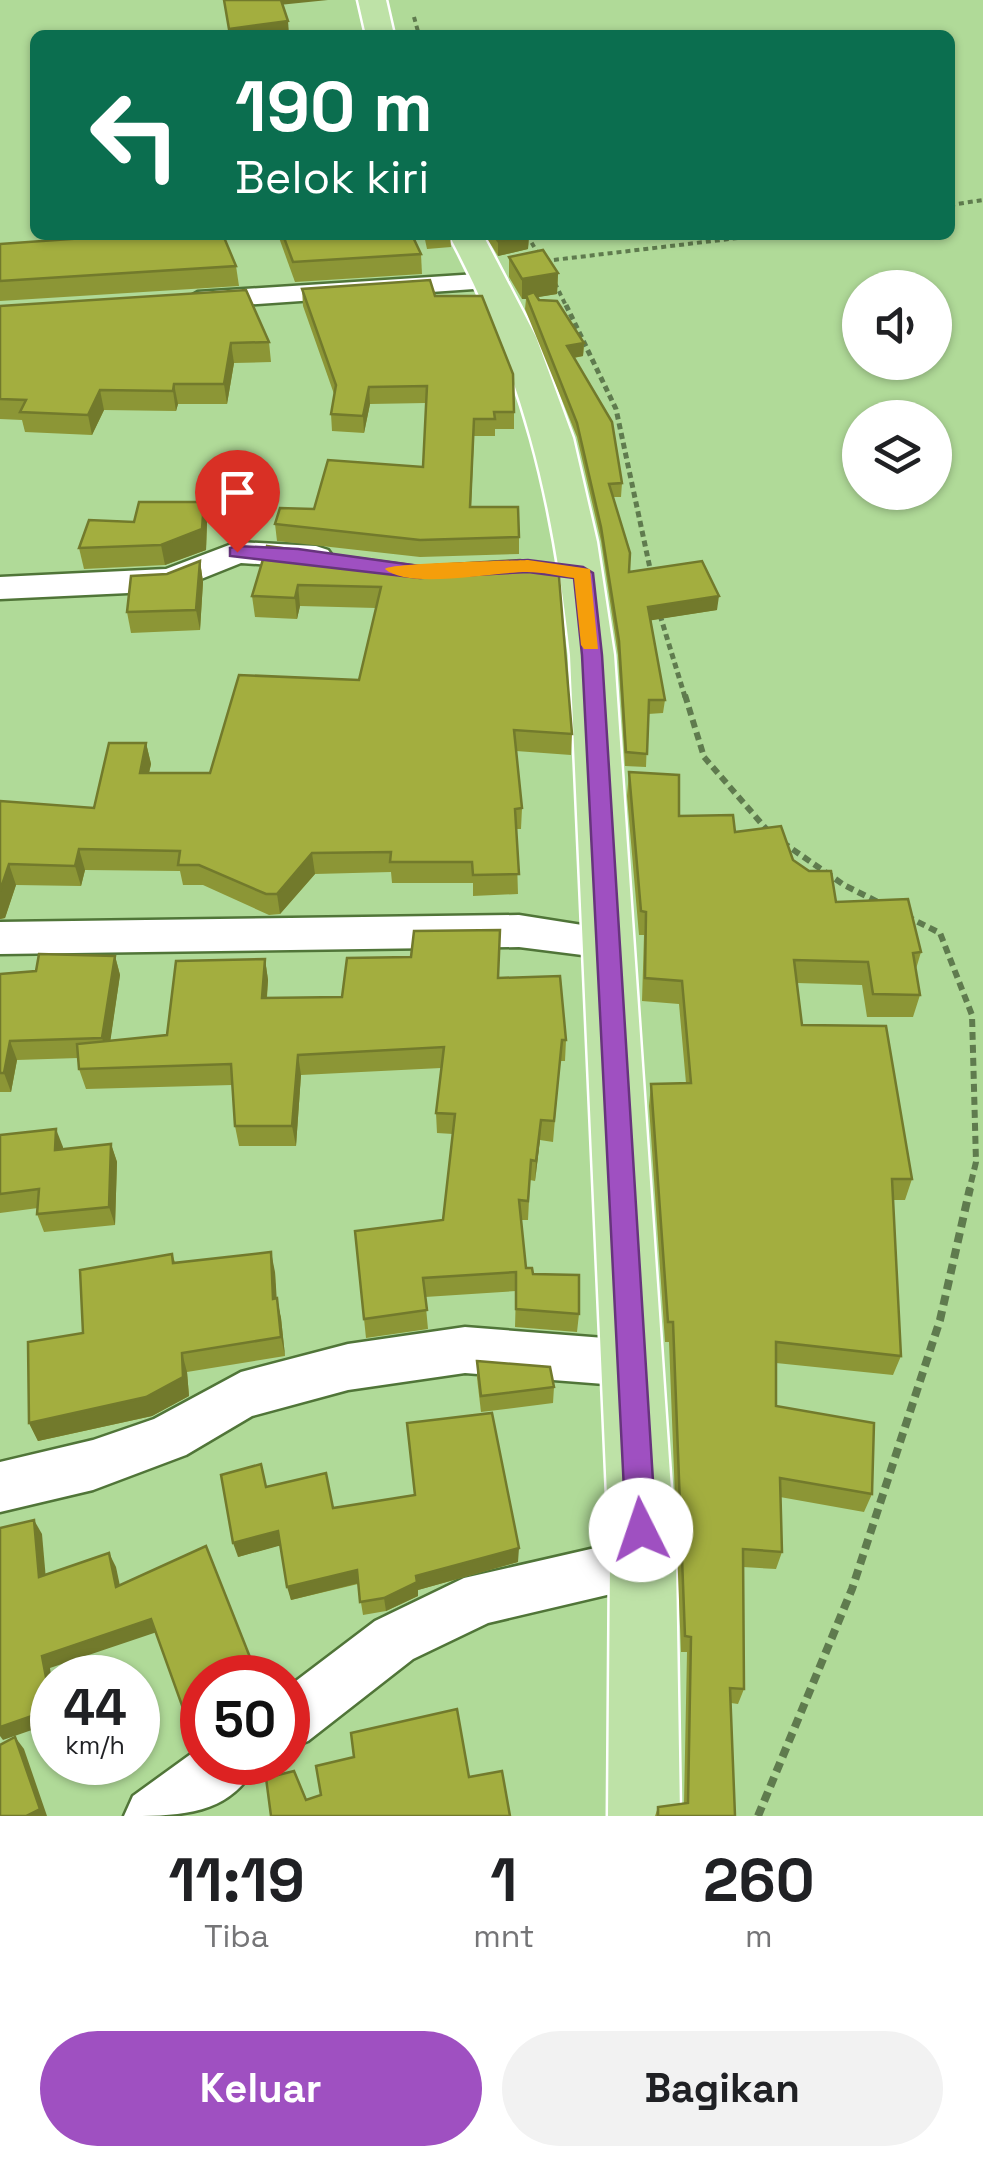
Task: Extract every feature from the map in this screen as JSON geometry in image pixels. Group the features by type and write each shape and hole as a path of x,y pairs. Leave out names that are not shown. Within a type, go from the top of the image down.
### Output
{"main road":[{"path":"372,0 379,30"},
{"path":"475,240 515,262 536,374 553,425 565,571 592,655 644,1563 644,1816"}],"street":[{"path":"166,302 515,262"},
{"path":"0,588 172,580 196,573 219,556 237,552 348,561"},
{"path":"0,938 519,930 606,942"},
{"path":"0,1487 93,1464 168,1438 242,1394 348,1368 464,1350 630,1363"},
{"path":"310,1704 394,1640 483,1596 644,1563"},
{"path":"154,1816 197,1785"}],"path":[{"path":"955,204 983,200"},
{"path":"653,582 616,409 515,262 717,240"},
{"path":"657,601 704,758 770,834 844,885 940,933 972,1014 976,1162 940,1320 852,1589 758,1816"}],"building":[{"path":"224,0 281,0 288,21 229,29"},
{"path":"225,240 236,266 0,281 0,244"},
{"path":"285,240 414,240 421,254 293,262"},
{"path":"543,250 558,273 522,279 509,257"},
{"path":"430,280 435,296 482,296 513,374 514,412 494,412 495,419 474,419 470,507 518,507 519,537 420,540 275,524 280,508 314,509 328,460 423,467 427,386 369,387 363,416 331,414 336,385 302,289"},
{"path":"246,290 269,342 231,343 224,384 174,384 173,391 100,390 88,415 20,412 26,400 0,399 0,306"},
{"path":"534,292 539,300 557,301 584,343 567,346 612,422 622,483 609,484 630,553 629,572 702,561 719,596 648,607 665,700 649,700 647,754 626,752 619,641 601,527 577,423 526,295"},
{"path":"139,502 204,502 202,529 161,545 79,548 89,520 134,522"},
{"path":"267,546 419,566 520,560 558,565 572,734 514,730 522,808 515,809 519,874 473,875 472,862 390,862 391,852 312,853 277,894 266,894 199,865 178,865 180,851 79,849 75,866 9,864 0,891 0,801 94,808 109,743 146,743 140,773 210,773 239,675 359,680 381,587 298,585 295,598 252,596"},
{"path":"200,561 196,610 127,612 131,576 167,574"},
{"path":"629,772 679,775 679,816 733,815 735,832 781,826 793,860 809,871 831,871 836,902 908,899 921,952 913,953 920,995 873,994 868,962 794,960 802,1025 886,1026 912,1179 892,1179 901,1356 776,1342 776,1406 874,1423 872,1494 780,1478 782,1552 743,1549 744,1689 730,1688 735,1816 658,1816 658,1807 688,1803 691,1637 685,1636 673,1322 668,1322 651,1084 691,1083 682,981 645,978 646,912 641,911"},
{"path":"500,930 498,978 560,976 566,1040 562,1040 554,1121 541,1120 536,1161 531,1160 528,1201 519,1200 526,1268 532,1268 533,1274 579,1275 579,1314 516,1309 516,1272 423,1278 427,1310 364,1319 355,1231 443,1220 455,1114 436,1113 444,1047 298,1055 292,1126 235,1126 231,1064 79,1069 77,1044 167,1035 176,961 265,959 262,998 342,997 347,958 411,957 414,931"},
{"path":"39,954 115,956 102,1038 10,1041 4,1073 0,1073 0,974 36,971"},
{"path":"56,1129 55,1150 111,1144 109,1207 37,1214 39,1189 0,1194 0,1135"},
{"path":"271,1252 273,1299 277,1298 281,1337 182,1353 183,1377 146,1397 29,1423 28,1342 83,1333 80,1270 172,1254 173,1263"},
{"path":"477,1361 550,1367 554,1387 481,1396"},
{"path":"492,1413 519,1548 416,1576 417,1582 384,1598 360,1602 357,1570 287,1587 278,1531 233,1543 221,1475 261,1464 266,1487 326,1473 333,1508 415,1495 407,1423"},
{"path":"34,1520 39,1577 109,1553 116,1587 206,1546 249,1655 180,1655 180,1700 151,1619 45,1655 30,1655 30,1717 0,1727 0,1528"},
{"path":"457,1709 469,1777 502,1771 510,1816 271,1816 267,1785 300,1785 306,1800 321,1795 316,1766 354,1757 351,1733"},
{"path":"15,1737 40,1809 26,1816 0,1816 0,1745"}],"slow traffic":[{"path":"395,569 437,572 528,566 583,573 591,645"}],"route":[{"path":"237,552 298,554 420,572 528,566 583,573 592,655 641,1530"}]}
